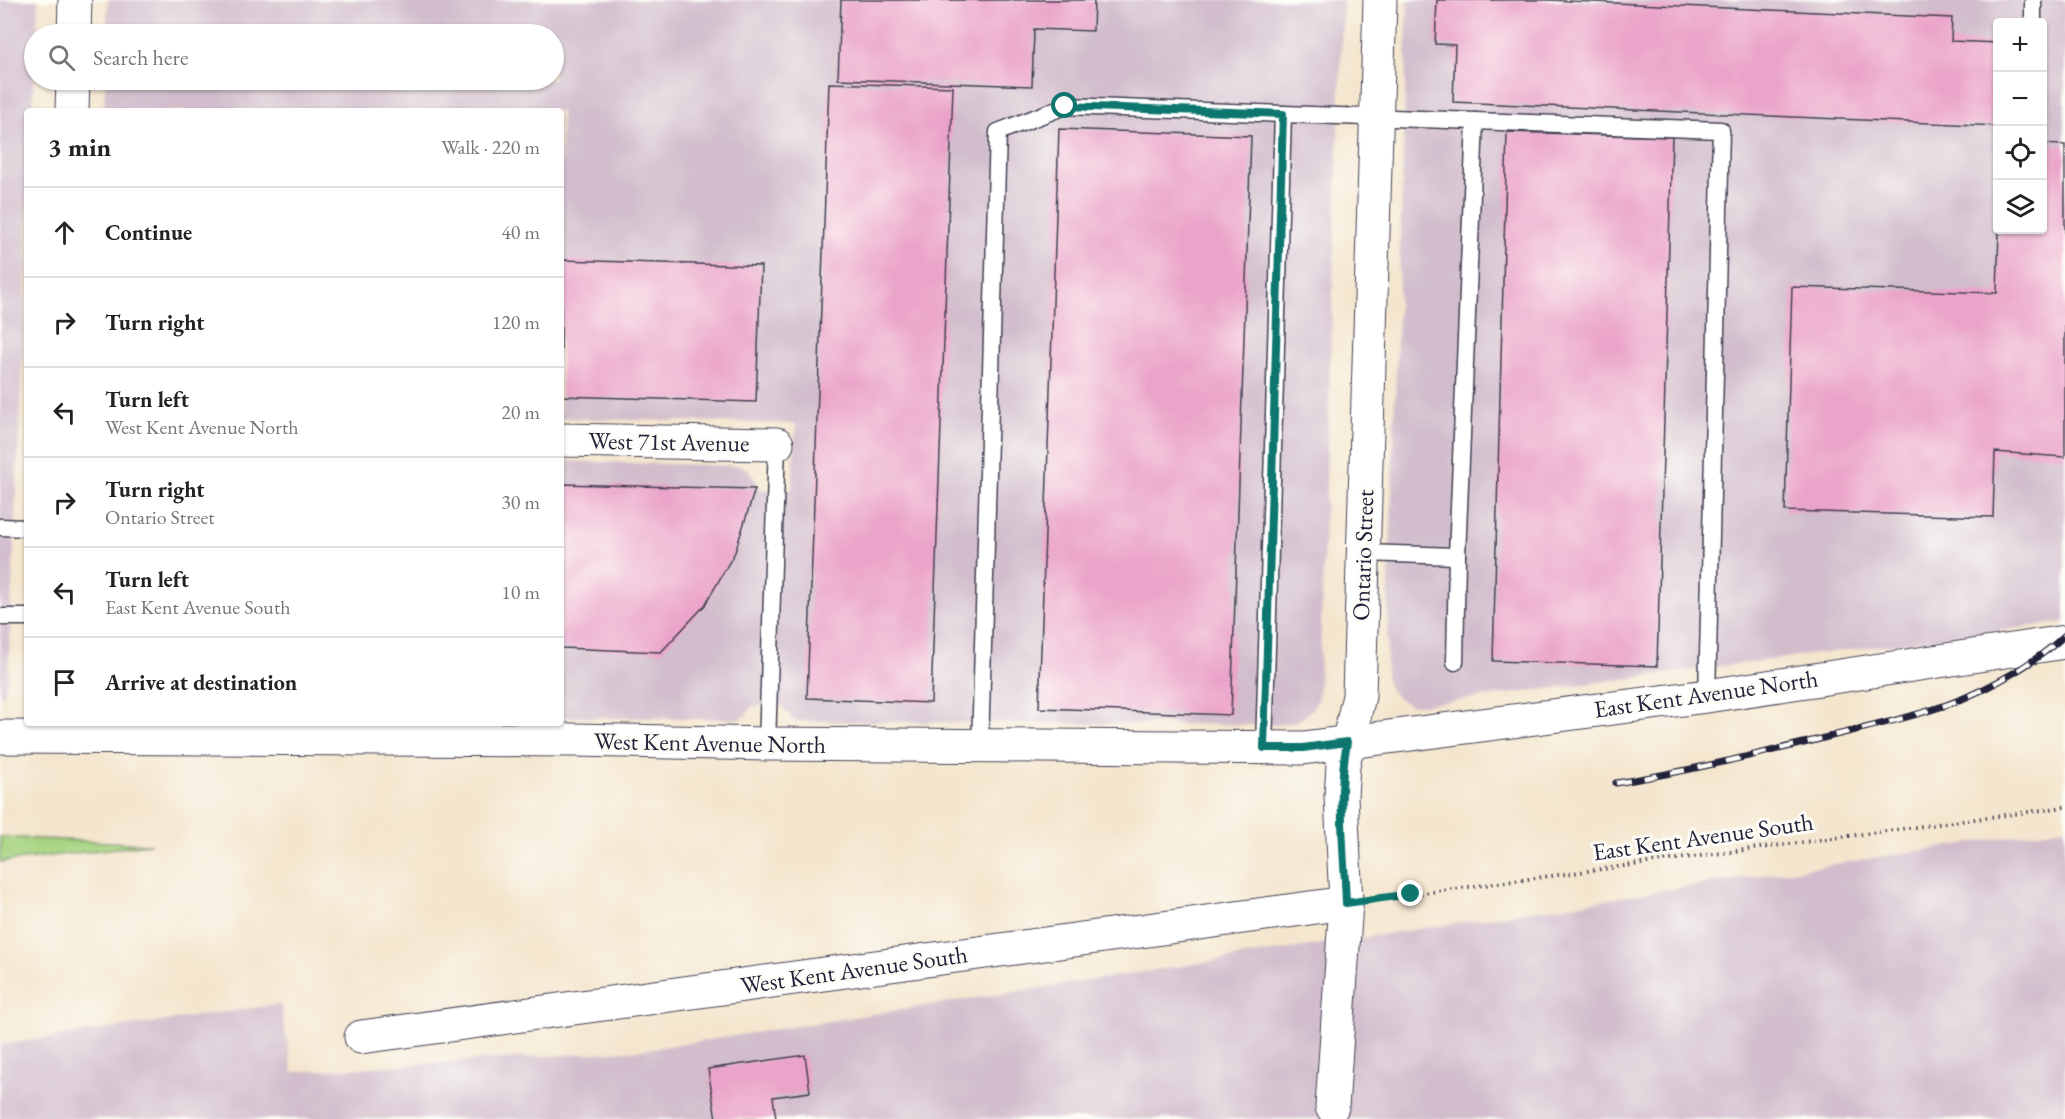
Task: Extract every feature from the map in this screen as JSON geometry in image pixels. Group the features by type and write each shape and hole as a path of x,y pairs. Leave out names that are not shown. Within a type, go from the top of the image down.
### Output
{"street":[{"path":"74,24 75,0"},
{"name":"Ontario Street","path":"1332,1107 1346,903 1341,796 1343,765 1359,696 1380,0"},
{"path":"72,108 73,90"},
{"name":"West 71st Avenue","path":"564,440 777,444"},
{"name":"East Kent Avenue North","path":"1347,742 1707,696 2065,642"},
{"name":"West Kent Avenue North","path":"0,737 52,730 980,747 1303,748 1347,742"},
{"name":"West Kent Avenue South","path":"361,1037 1346,903"}],"lane":[{"path":"2033,0 2033,18"},
{"path":"980,747 998,132 1065,106 1721,129 1707,696"},
{"path":"1264,748 1283,114"},
{"path":"1455,662 1457,556 1475,121"},
{"path":"767,744 777,444"},
{"path":"0,527 24,528"},
{"path":"1363,553 1457,556"},
{"path":"0,617 24,617"}],"path":[{"name":"East Kent Avenue South","path":"1346,903 2065,807"}],"shaded area":[{"path":"0,0 38,0 37,24 24,24 24,90 33,90 33,108 24,108 24,321 8,676 3,697 0,697"},
{"path":"108,0 1343,0 1318,699 1304,717 1292,723 1276,725 794,721 781,705 752,706 740,719 564,717 564,461 741,466 748,469 761,490 792,489 796,424 564,418 564,108 104,108 105,90 564,90 564,24 107,24"},
{"path":"1408,0 2065,0 2065,622 1422,705 1409,705 1398,698 1388,687 1386,674"},
{"path":"2065,828 2065,1119 0,1119 0,1045 280,1004 293,1072 643,1050"}],"green space":[{"path":"0,837 151,844 0,862"}],"building":[{"path":"841,0 1094,0 1093,31 1034,29 1032,86 838,79"},
{"path":"1437,0 1547,0 1952,18 1951,41 1993,43 1993,126 1453,102 1455,45 1435,44"},
{"path":"829,83 953,87 931,703 807,698"},
{"path":"1059,129 1251,136 1231,715 1039,708"},
{"path":"1507,132 1672,137 1657,666 1493,661"},
{"path":"2047,144 2065,145 2065,457 1995,452 1993,517 1785,511 1792,287 1997,293 1999,234 2047,234"},
{"path":"564,260 761,266 756,402 564,396"},
{"path":"564,484 755,489 735,552 705,605 661,652 564,648"},
{"path":"805,1055 810,1092 773,1097 776,1119 716,1119 708,1069"}],"railway":[{"path":"1616,783 1742,758 1931,710 2002,680 2036,658 2065,635"}],"route":[{"path":"1065,106 1283,114 1264,748 1303,748 1347,742 1341,796 1346,903 1411,894"}]}
